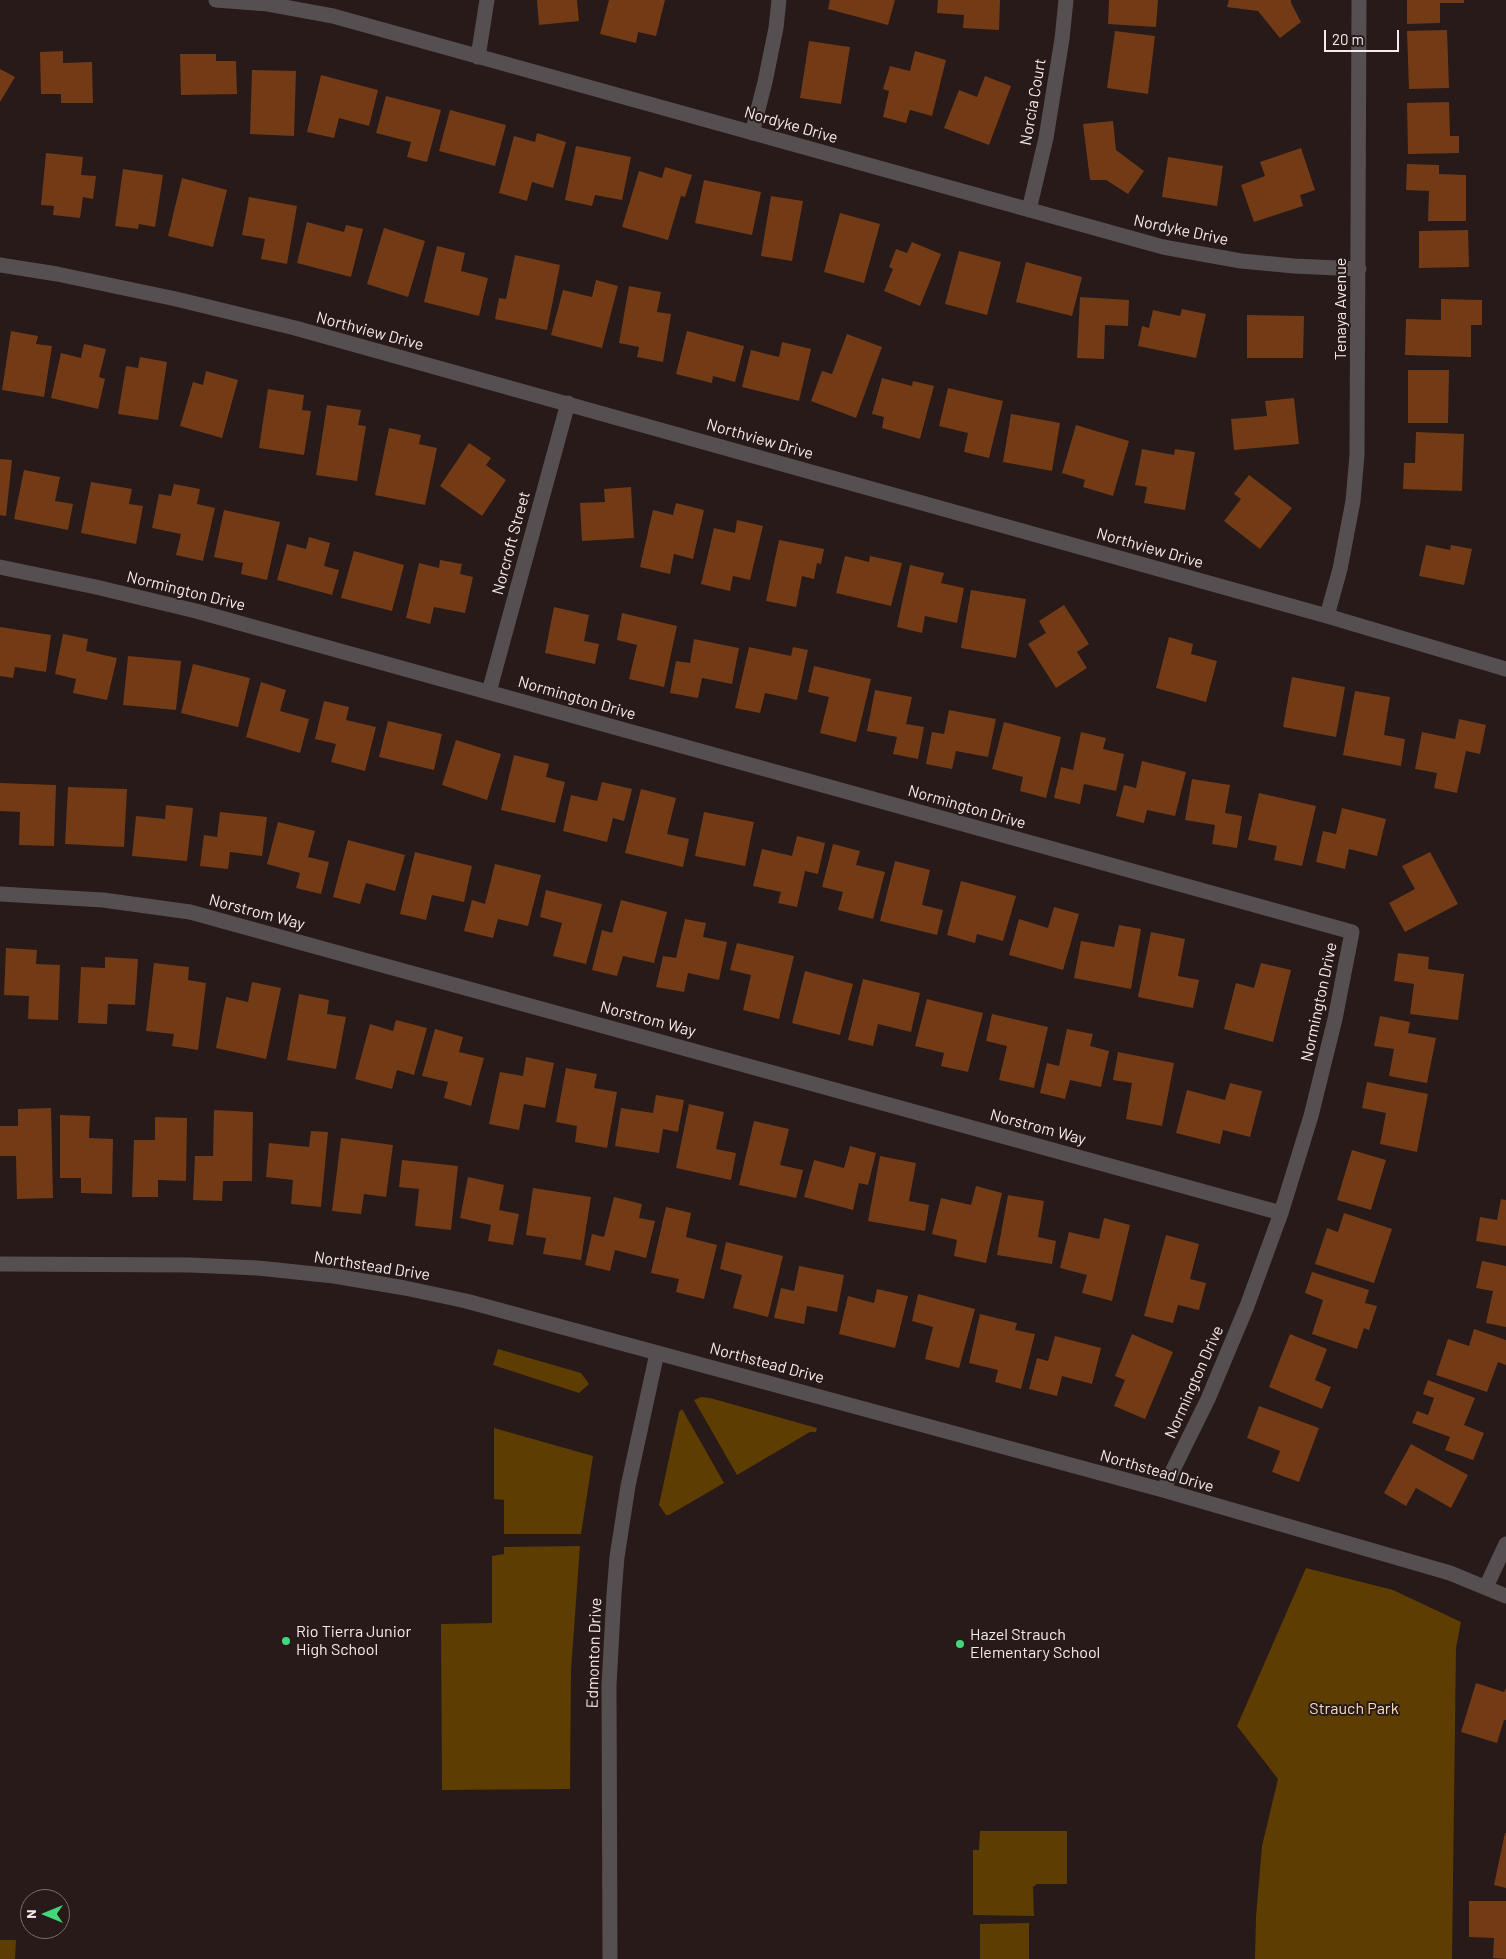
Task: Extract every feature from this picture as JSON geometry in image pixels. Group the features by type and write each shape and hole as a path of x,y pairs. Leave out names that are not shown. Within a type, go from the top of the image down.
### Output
{"street":[{"name":"Nordyke Drive","path":"216,0 268,4 333,16 1163,247 1241,261 1359,269"},
{"path":"478,56 486,0"},
{"path":"752,133 776,28 779,0"},
{"name":"Norcia Court","path":"1029,210 1046,138 1062,39 1066,0"},
{"name":"Tenaya Avenue","path":"1327,616 1340,569 1352,501 1357,455 1360,0"},
{"name":"Northview Drive","path":"0,265 57,274 186,301 295,328 1327,616 1506,669"},
{"name":"Norcroft Street","path":"489,692 568,403"},
{"name":"Normington Drive","path":"0,567 96,587 196,611 1352,932 1335,1019 1311,1116 1281,1213 1247,1306 1211,1390 1163,1490"},
{"name":"Norstrom Way","path":"0,894 103,900 190,912 1281,1213"},
{"name":"Northstead Drive","path":"0,1264 190,1265 258,1268 334,1276 466,1301 1163,1490 1450,1573 1506,1596"},
{"name":"Edmonton Drive","path":"610,1959 609,1694 617,1558 628,1486 657,1353"},
{"path":"1486,1587 1506,1544"}],"green space":[{"path":"498,1349 581,1373 589,1384 579,1393 493,1365"},
{"path":"701,1397 817,1428 816,1432 810,1432 737,1475 694,1400"},
{"path":"682,1409 724,1483 666,1515 659,1505 679,1412"},
{"path":"494,1428 593,1456 581,1534 504,1534 504,1500 494,1499"},
{"path":"580,1546 571,1670 570,1789 442,1790 441,1624 492,1623 492,1556 504,1554 504,1547"},
{"name":"Strauch Park","path":"1306,1568 1393,1590 1461,1622 1456,1648 1452,1959 1255,1959 1256,1917 1262,1846 1278,1779 1237,1726"},
{"path":"980,1831 1067,1831 1067,1884 1037,1884 1033,1887 1034,1916 973,1915 973,1850 979,1850"},
{"path":"1029,1923 1029,1959 980,1959 980,1924"},
{"path":"0,1940 16,1940 15,1959 0,1959"}],"building":[{"path":"537,0 577,0 579,21 539,25"},
{"path":"609,0 665,0 656,36 638,32 636,43 600,34"},
{"path":"830,0 895,0 888,25 828,9"},
{"path":"938,0 1000,0 999,30 963,28 964,15 937,13"},
{"path":"1109,0 1158,0 1156,27 1108,24"},
{"path":"1229,0 1291,0 1301,22 1280,38 1258,11 1227,7"},
{"path":"1407,0 1464,0 1464,3 1440,3 1440,23 1407,24"},
{"path":"1447,30 1449,88 1409,89 1407,31"},
{"path":"1115,31 1155,36 1148,94 1107,88"},
{"path":"809,41 850,47 841,104 800,98"},
{"path":"63,51 63,63 92,62 93,103 61,103 61,94 41,94 40,52"},
{"path":"915,51 946,60 932,116 910,110 906,123 883,117 889,91 883,89 890,66 910,71"},
{"path":"180,54 216,54 216,61 236,61 237,94 181,95"},
{"path":"0,69 15,77 0,102"},
{"path":"252,70 296,71 294,136 250,134"},
{"path":"321,75 378,90 369,126 339,118 334,138 307,132"},
{"path":"985,76 1011,86 989,145 944,128 959,90 977,97"},
{"path":"386,96 441,110 427,162 407,157 411,142 376,133"},
{"path":"1449,102 1450,136 1459,136 1459,153 1408,154 1407,103"},
{"path":"450,110 506,125 495,166 439,151"},
{"path":"1113,121 1116,150 1144,171 1128,194 1106,180 1090,180 1083,124"},
{"path":"537,133 566,142 553,188 532,182 527,201 499,193 514,136 535,142"},
{"path":"576,146 631,157 622,200 595,195 592,206 565,200"},
{"path":"1301,148 1315,190 1300,195 1303,206 1254,222 1241,185 1265,176 1260,162"},
{"path":"46,153 83,157 81,175 96,176 93,199 83,197 80,218 53,215 54,206 41,205"},
{"path":"1168,157 1223,166 1217,206 1162,197"},
{"path":"1407,164 1439,165 1439,174 1466,175 1466,221 1428,221 1429,191 1406,190"},
{"path":"665,167 692,175 685,197 681,196 668,240 622,227 639,171 662,178"},
{"path":"123,169 163,175 155,227 139,224 138,229 115,226"},
{"path":"182,178 227,190 213,247 168,236"},
{"path":"704,180 761,192 752,235 695,223"},
{"path":"771,196 803,201 792,261 761,256"},
{"path":"249,197 297,206 287,264 261,259 265,239 242,235"},
{"path":"840,213 880,224 864,283 824,272"},
{"path":"307,222 344,232 346,225 363,229 351,277 297,263"},
{"path":"384,228 425,241 408,297 367,284"},
{"path":"1468,230 1469,267 1419,268 1419,231"},
{"path":"912,242 941,254 920,306 884,291 893,269 889,267 896,249 907,253"},
{"path":"437,246 465,253 461,271 488,278 479,316 424,302"},
{"path":"959,251 1001,262 987,315 945,304"},
{"path":"515,255 560,265 547,330 495,319 499,298 506,299"},
{"path":"1026,262 1082,277 1072,316 1016,302"},
{"path":"596,280 618,286 602,348 551,335 563,290 592,297"},
{"path":"629,286 661,292 657,312 671,314 663,362 637,357 639,347 619,343"},
{"path":"1080,297 1129,300 1128,326 1105,325 1104,359 1077,358"},
{"path":"1441,299 1482,300 1482,325 1471,325 1471,357 1405,355 1406,319 1441,320"},
{"path":"1182,309 1206,314 1196,358 1138,346 1142,326 1149,328 1153,310 1180,316"},
{"path":"1247,315 1304,316 1303,358 1247,358"},
{"path":"11,331 38,336 36,344 52,346 44,397 2,390"},
{"path":"687,331 744,346 735,382 713,376 712,383 676,374"},
{"path":"847,334 882,347 856,418 811,401 822,371 832,374"},
{"path":"782,342 811,349 799,401 742,387 751,350 779,357"},
{"path":"84,344 106,349 99,377 105,379 98,409 51,398 61,353 81,358"},
{"path":"140,357 167,362 158,420 118,414 126,366 138,368"},
{"path":"1408,370 1449,370 1448,423 1408,423"},
{"path":"206,371 238,380 222,438 180,426 193,382 203,385"},
{"path":"882,378 912,386 913,381 934,386 920,439 882,428 884,417 872,414"},
{"path":"948,388 1003,401 989,458 964,452 968,433 939,426"},
{"path":"268,389 304,395 302,410 311,411 304,455 259,448"},
{"path":"1294,398 1299,444 1234,450 1231,419 1267,416 1265,401"},
{"path":"327,405 361,410 358,425 366,426 357,481 316,475"},
{"path":"1011,414 1060,423 1052,471 1003,462"},
{"path":"1076,425 1129,441 1113,496 1083,487 1085,480 1062,473"},
{"path":"389,428 421,435 419,444 437,448 425,505 375,495"},
{"path":"1416,432 1464,434 1462,491 1403,489 1404,463 1415,463"},
{"path":"469,443 491,458 486,465 506,480 482,516 440,486"},
{"path":"1142,449 1174,455 1175,449 1195,452 1185,510 1144,503 1147,487 1135,485"},
{"path":"0,459 12,460 6,516 0,515"},
{"path":"24,470 60,477 55,501 73,504 68,530 14,519"},
{"path":"1249,475 1292,508 1260,549 1224,521 1241,499 1234,494"},
{"path":"91,482 132,489 129,504 143,506 136,544 81,533"},
{"path":"174,484 200,489 197,504 215,508 203,561 176,555 181,534 152,528 159,494 171,496"},
{"path":"631,487 634,538 582,541 580,503 605,502 604,489"},
{"path":"676,503 704,510 693,559 674,554 670,574 640,567 653,510 673,515"},
{"path":"224,510 280,522 267,580 241,574 243,563 214,557"},
{"path":"737,520 763,526 750,580 733,576 730,591 701,584 714,528 735,533"},
{"path":"309,537 330,543 324,566 339,570 332,595 277,580 287,544 306,549"},
{"path":"779,540 824,549 821,564 817,563 814,579 802,576 796,607 766,601"},
{"path":"1426,545 1450,550 1451,545 1472,549 1464,585 1419,576"},
{"path":"354,551 404,565 392,611 341,598"},
{"path":"845,556 869,562 870,556 902,563 891,606 836,593"},
{"path":"440,560 462,564 460,574 473,577 465,613 434,607 430,624 406,618 419,563 439,568"},
{"path":"910,565 944,573 941,583 964,588 957,623 925,616 922,633 897,627"},
{"path":"971,590 1026,599 1016,658 961,648"},
{"path":"1064,605 1089,644 1077,652 1087,668 1056,688 1028,644 1046,633 1039,621"},
{"path":"554,607 589,615 584,641 599,644 595,664 545,653"},
{"path":"622,613 677,626 664,687 629,679 637,645 617,640"},
{"path":"0,627 51,635 46,672 15,667 13,678 0,676"},
{"path":"63,634 88,639 86,651 117,658 107,700 73,693 76,679 55,674"},
{"path":"1169,637 1193,644 1191,654 1217,661 1206,702 1156,688"},
{"path":"694,639 739,648 732,684 702,678 698,698 670,693 676,661 690,663"},
{"path":"749,647 791,656 793,647 808,650 797,700 765,693 760,713 735,708"},
{"path":"128,656 181,661 176,710 123,705"},
{"path":"193,664 250,678 238,727 181,713"},
{"path":"814,666 871,679 856,742 820,733 829,697 808,692"},
{"path":"1292,677 1345,687 1336,737 1283,727"},
{"path":"261,682 286,690 280,711 309,719 300,753 246,737"},
{"path":"875,690 912,697 906,724 924,727 918,759 893,754 897,737 867,731"},
{"path":"1355,691 1390,697 1384,735 1405,739 1401,766 1343,755"},
{"path":"324,701 349,707 346,720 376,727 365,771 331,762 336,744 315,739"},
{"path":"949,710 996,719 988,757 956,751 952,769 926,764 932,732 944,734"},
{"path":"1459,719 1486,725 1480,754 1466,751 1457,793 1434,788 1437,773 1415,769 1422,732 1455,739"},
{"path":"388,721 442,734 434,770 379,757"},
{"path":"1004,722 1061,737 1046,798 1020,791 1023,777 992,769"},
{"path":"1081,732 1106,738 1103,749 1124,754 1116,791 1084,784 1080,804 1054,798 1061,767 1073,770"},
{"path":"456,740 501,754 487,800 442,785"},
{"path":"514,755 549,764 546,777 565,782 555,823 501,810"},
{"path":"1142,761 1186,772 1175,816 1147,810 1144,823 1116,816 1124,785 1136,788"},
{"path":"1192,779 1230,785 1225,813 1242,816 1237,848 1212,844 1215,825 1185,820"},
{"path":"602,782 632,789 624,821 613,818 607,842 563,831 571,795 597,801"},
{"path":"0,783 56,785 54,846 19,845 20,812 0,811"},
{"path":"68,787 127,789 124,847 65,844"},
{"path":"641,789 676,798 667,834 689,839 683,867 625,853"},
{"path":"1259,793 1316,806 1302,866 1274,860 1277,846 1248,840"},
{"path":"166,805 193,808 187,861 132,856 136,816 165,819"},
{"path":"1342,808 1386,819 1377,856 1349,849 1345,869 1316,862 1323,831 1336,834"},
{"path":"220,812 267,817 262,856 230,852 228,869 200,866 204,835 217,837"},
{"path":"704,812 754,822 745,866 695,856"},
{"path":"278,822 315,831 308,857 329,862 321,894 296,888 300,873 267,864"},
{"path":"797,836 825,843 818,874 805,871 797,907 778,903 781,892 753,886 762,849 792,856"},
{"path":"348,840 405,855 395,891 366,883 360,904 333,897"},
{"path":"833,844 860,851 856,865 885,872 873,919 838,910 843,892 822,887"},
{"path":"415,852 472,866 464,902 432,895 426,920 400,914"},
{"path":"1430,852 1458,904 1405,932 1389,903 1415,889 1402,866"},
{"path":"895,861 930,870 922,905 943,910 937,935 880,921"},
{"path":"495,864 541,875 528,926 498,919 493,938 464,931 472,900 485,904"},
{"path":"961,881 1016,896 1003,941 977,934 975,943 947,935"},
{"path":"546,890 602,904 586,964 553,956 562,923 540,917"},
{"path":"621,900 667,912 654,963 623,956 617,976 592,970 602,930 612,933"},
{"path":"1054,907 1079,914 1063,970 1009,955 1019,919 1048,928"},
{"path":"685,919 706,923 703,937 727,942 719,980 688,973 684,992 656,987 663,956 676,958"},
{"path":"1119,925 1141,929 1131,989 1074,978 1081,941 1114,947"},
{"path":"1151,932 1185,939 1178,976 1199,980 1193,1008 1138,997"},
{"path":"737,943 794,956 779,1019 743,1010 751,975 730,970"},
{"path":"6,948 37,950 36,964 60,965 58,1020 28,1019 29,996 4,995"},
{"path":"1398,953 1429,957 1428,969 1464,974 1458,1020 1410,1014 1414,984 1394,981"},
{"path":"105,957 138,959 135,1005 108,1004 107,1024 78,1023 81,967 105,968"},
{"path":"154,963 189,967 188,980 206,983 198,1050 172,1046 174,1034 146,1031"},
{"path":"1261,963 1291,970 1273,1042 1224,1029 1236,983 1254,988"},
{"path":"805,971 853,984 840,1035 792,1023"},
{"path":"863,979 920,993 911,1032 878,1024 873,1046 848,1040"},
{"path":"252,982 281,988 266,1059 216,1048 226,997 248,1002"},
{"path":"299,994 329,1000 327,1014 346,1017 336,1069 287,1060"},
{"path":"927,999 983,1013 968,1072 941,1066 944,1053 915,1046"},
{"path":"992,1014 1048,1027 1034,1088 999,1080 1007,1046 986,1041"},
{"path":"1380,1016 1410,1022 1408,1033 1436,1038 1427,1083 1389,1076 1394,1049 1374,1046"},
{"path":"396,1020 427,1028 414,1075 397,1070 392,1089 355,1079 370,1024 393,1031"},
{"path":"435,1029 463,1037 459,1052 484,1058 471,1106 444,1098 448,1082 422,1076"},
{"path":"1067,1029 1093,1034 1090,1046 1109,1051 1101,1087 1070,1080 1065,1099 1040,1093 1047,1063 1059,1066"},
{"path":"1118,1052 1174,1063 1162,1126 1126,1119 1132,1083 1113,1080"},
{"path":"526,1057 554,1063 545,1108 524,1104 519,1130 489,1124 500,1072 523,1076"},
{"path":"566,1068 597,1074 594,1088 617,1092 607,1148 575,1142 577,1126 556,1122"},
{"path":"1367,1082 1428,1094 1417,1152 1380,1144 1386,1113 1362,1108"},
{"path":"1230,1083 1262,1091 1250,1137 1223,1130 1220,1144 1176,1133 1187,1090 1225,1100"},
{"path":"656,1095 684,1100 678,1132 663,1129 659,1153 615,1146 621,1108 653,1113"},
{"path":"689,1104 724,1112 716,1149 736,1153 731,1180 676,1168"},
{"path":"51,1108 53,1198 17,1199 16,1156 0,1156 0,1126 18,1126 18,1109"},
{"path":"214,1110 253,1112 252,1181 223,1181 222,1201 193,1200 195,1156 213,1156"},
{"path":"60,1115 90,1116 89,1138 113,1139 112,1194 81,1193 81,1178 60,1178"},
{"path":"155,1117 187,1118 186,1181 158,1180 158,1197 132,1197 134,1140 155,1140"},
{"path":"754,1121 789,1129 780,1165 803,1170 796,1198 739,1185"},
{"path":"311,1131 328,1132 321,1207 291,1204 293,1180 266,1177 269,1143 309,1147"},
{"path":"341,1138 393,1145 386,1197 364,1194 361,1214 332,1211"},
{"path":"850,1146 876,1153 868,1185 859,1183 853,1210 804,1197 814,1160 844,1168"},
{"path":"1352,1150 1386,1160 1371,1210 1337,1200"},
{"path":"880,1156 916,1163 909,1201 929,1205 925,1231 868,1221"},
{"path":"402,1160 458,1166 451,1230 415,1226 419,1189 399,1187"},
{"path":"468,1177 504,1185 499,1210 519,1214 513,1245 488,1241 491,1225 460,1218"},
{"path":"976,1186 1002,1193 986,1263 954,1256 957,1240 932,1234 941,1198 971,1205"},
{"path":"533,1188 591,1197 581,1260 543,1254 546,1238 526,1235"},
{"path":"1008,1195 1044,1201 1038,1237 1056,1241 1052,1264 997,1255"},
{"path":"614,1197 642,1204 639,1218 655,1221 646,1258 615,1250 610,1271 585,1265 592,1234 604,1237"},
{"path":"1501,1199 1506,1200 1506,1246 1476,1241 1480,1217 1497,1220"},
{"path":"666,1207 691,1213 686,1237 717,1245 704,1299 676,1292 679,1279 651,1273"},
{"path":"1344,1213 1392,1229 1374,1283 1315,1264 1327,1228 1338,1232"},
{"path":"1104,1218 1130,1225 1112,1301 1082,1293 1087,1275 1060,1268 1069,1232 1099,1239"},
{"path":"1166,1235 1199,1244 1190,1279 1206,1283 1199,1310 1178,1305 1173,1323 1144,1316"},
{"path":"726,1242 783,1256 768,1317 733,1308 742,1275 720,1269"},
{"path":"1482,1261 1506,1266 1506,1327 1486,1323 1493,1291 1476,1288"},
{"path":"799,1266 844,1275 837,1312 807,1306 804,1324 774,1318 781,1288 794,1291"},
{"path":"1312,1272 1369,1290 1365,1303 1377,1306 1369,1330 1364,1328 1357,1349 1312,1334 1323,1300 1305,1293"},
{"path":"877,1289 908,1296 895,1348 839,1334 848,1296 874,1303"},
{"path":"918,1294 975,1309 959,1368 925,1359 933,1327 912,1321"},
{"path":"980,1314 1017,1323 1015,1330 1035,1334 1021,1389 995,1382 998,1370 969,1363"},
{"path":"1474,1329 1506,1340 1506,1365 1498,1362 1487,1392 1436,1375 1448,1339 1469,1346"},
{"path":"1132,1334 1173,1352 1145,1419 1114,1406 1125,1380 1115,1376"},
{"path":"1290,1334 1327,1349 1315,1380 1331,1387 1322,1409 1269,1387"},
{"path":"1055,1336 1101,1348 1092,1384 1062,1376 1057,1396 1029,1389 1037,1358 1048,1361"},
{"path":"1428,1380 1475,1398 1464,1425 1484,1433 1473,1460 1445,1450 1450,1437 1412,1423 1417,1411 1428,1415 1434,1398 1423,1394"},
{"path":"1259,1406 1319,1428 1299,1482 1272,1472 1280,1451 1247,1438"},
{"path":"1411,1444 1468,1475 1451,1508 1416,1488 1406,1506 1384,1493"},
{"path":"1476,1683 1504,1692 1506,1688 1506,1720 1504,1720 1497,1743 1461,1732"},
{"path":"1506,1833 1506,1888 1494,1885"},
{"path":"1469,1901 1506,1901 1506,1959 1493,1958 1494,1938 1469,1937"}],"place":[{"name":"Rio Tierra Junior High School","path":"286,1641"},
{"name":"Hazel Strauch Elementary School","path":"960,1644"}]}
